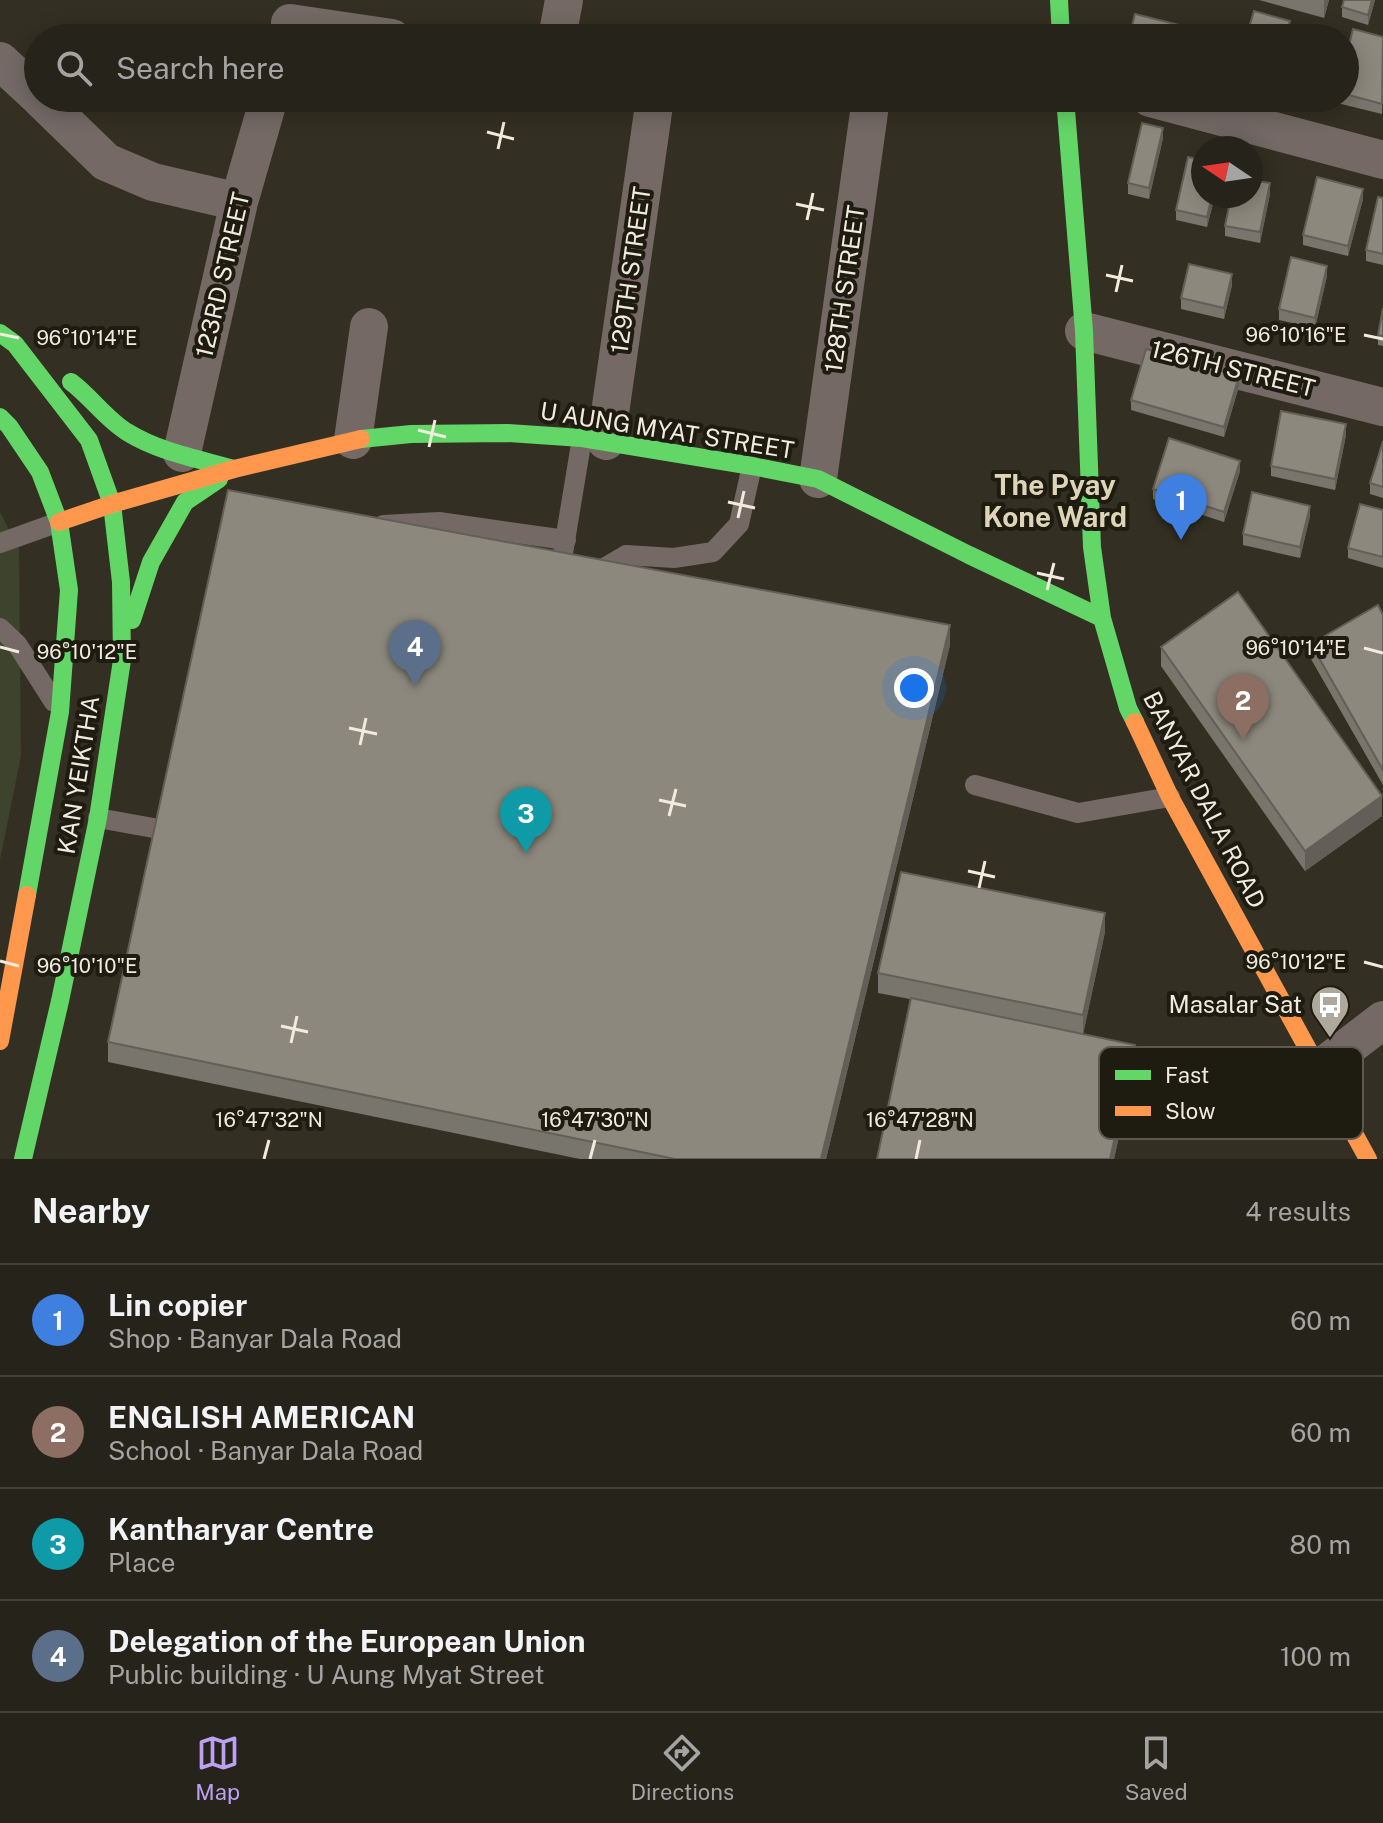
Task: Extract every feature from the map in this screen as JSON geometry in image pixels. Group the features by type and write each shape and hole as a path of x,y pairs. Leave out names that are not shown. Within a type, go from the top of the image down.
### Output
{"main road":[{"path":"1059,0 1060,24"},
{"name":"BANYAR DALA ROAD","path":"1066,112 1084,331 1092,547 1102,618 1128,708 1170,797 1306,1047"},
{"path":"7,338 85,391 117,425 138,440 234,469"},
{"name":"KAN YEIKTHA","path":"7,338 89,440 112,504 121,582 122,660 98,818 23,1159"},
{"path":"0,417 40,472 59,522 69,590 60,712 0,1041"},
{"name":"U AUNG MYAT STREET","path":"59,522 234,469 353,440 411,434 508,433 594,440 818,479 1102,618"},
{"path":"122,660 151,562 185,502 234,469"},
{"name":"BANYAR DALA ROAD","path":"1357,1139 1368,1159"}],"street":[{"path":"560,24 564,0"},
{"path":"290,20 313,24"},
{"path":"0,61 24,83"},
{"path":"54,112 106,162 153,182 239,202"},
{"name":"123RD STREET","path":"182,453 239,202 265,112"},
{"name":"129TH STREET","path":"594,440 653,112"},
{"name":"128TH STREET","path":"818,479 869,112"},
{"path":"1203,112 1383,160"},
{"path":"353,440 369,327"},
{"name":"126TH STREET","path":"1084,331 1383,407"},
{"path":"1348,1047 1383,1020"}],"lane":[{"path":"560,570 594,440"},
{"path":"578,587 586,578 626,555 674,558 713,552 739,524 752,466"},
{"path":"0,543 59,522"},
{"path":"362,527 439,522 566,540"},
{"path":"0,628 17,644 60,712"},
{"path":"975,785 1078,813 1170,797"},
{"path":"98,818 195,835"}],"green space":[{"path":"0,512 19,549 21,756 0,860"}],"building":[{"path":"1344,0 1372,0 1368,15 1342,7"},
{"path":"1254,11 1290,21 1289,24 1250,24"},
{"path":"1135,14 1175,24 1132,24"},
{"path":"1359,31 1383,37 1382,104 1359,98"},
{"path":"1142,123 1163,128 1149,188 1128,183"},
{"path":"1188,157 1191,158 1191,208 1209,208 1207,217 1176,210"},
{"path":"1317,177 1363,189 1348,246 1303,235"},
{"path":"1263,182 1270,183 1260,232 1225,226 1229,208 1263,208"},
{"path":"1378,197 1383,198 1383,254 1366,250"},
{"path":"1291,257 1327,266 1315,318 1279,309"},
{"path":"1189,264 1232,274 1224,308 1181,298"},
{"path":"1383,308 1383,336 1378,335"},
{"path":"1146,349 1239,376 1224,427 1131,400"},
{"path":"1281,411 1346,424 1335,479 1271,466"},
{"path":"1169,438 1240,461 1224,512 1153,489"},
{"path":"1383,441 1383,487 1370,483"},
{"path":"228,490 950,625 821,1159 675,1159 108,1042"},
{"path":"1252,492 1310,506 1300,547 1243,534"},
{"path":"1360,504 1383,510 1383,557 1348,548"},
{"path":"1238,592 1382,796 1305,851 1161,647"},
{"path":"1378,605 1383,615 1383,770 1311,644"},
{"path":"901,872 1105,913 1083,1015 878,973"},
{"path":"911,998 1135,1045 1099,1047 1099,1139 1114,1139 1110,1159 877,1159"}],"traffic: fast":[{"path":"1059,0 1060,24"},
{"path":"1066,112 1084,331 1092,547 1102,618 1128,708 1135,722"},
{"path":"0,333 15,344 89,440 112,504 121,582 122,660 98,818 23,1159"},
{"path":"71,382 112,421 139,439 234,469"},
{"path":"0,417 40,472 59,522 69,590 60,712 27,895"},
{"path":"361,439 411,434 508,433 582,438 818,479 1102,618"},
{"path":"132,620 151,562 185,502 219,479"}],"traffic: slow":[{"path":"59,522 234,469 361,439"},
{"path":"1135,722 1170,797 1307,1047"},
{"path":"0,1041 27,895"},
{"path":"1357,1139 1368,1159"}],"place":[{"name":"Lin copier","path":"1181,540"},
{"name":"Delegation of the European Union","path":"415,686"},
{"name":"ENGLISH AMERICAN","path":"1243,740"},
{"name":"Kantharyar Centre","path":"526,853"},
{"name":"Masalar Sat","path":"1330,1039"}],"district":[{"name":"The Pyay Kone Ward","path":"1055,501"}]}
